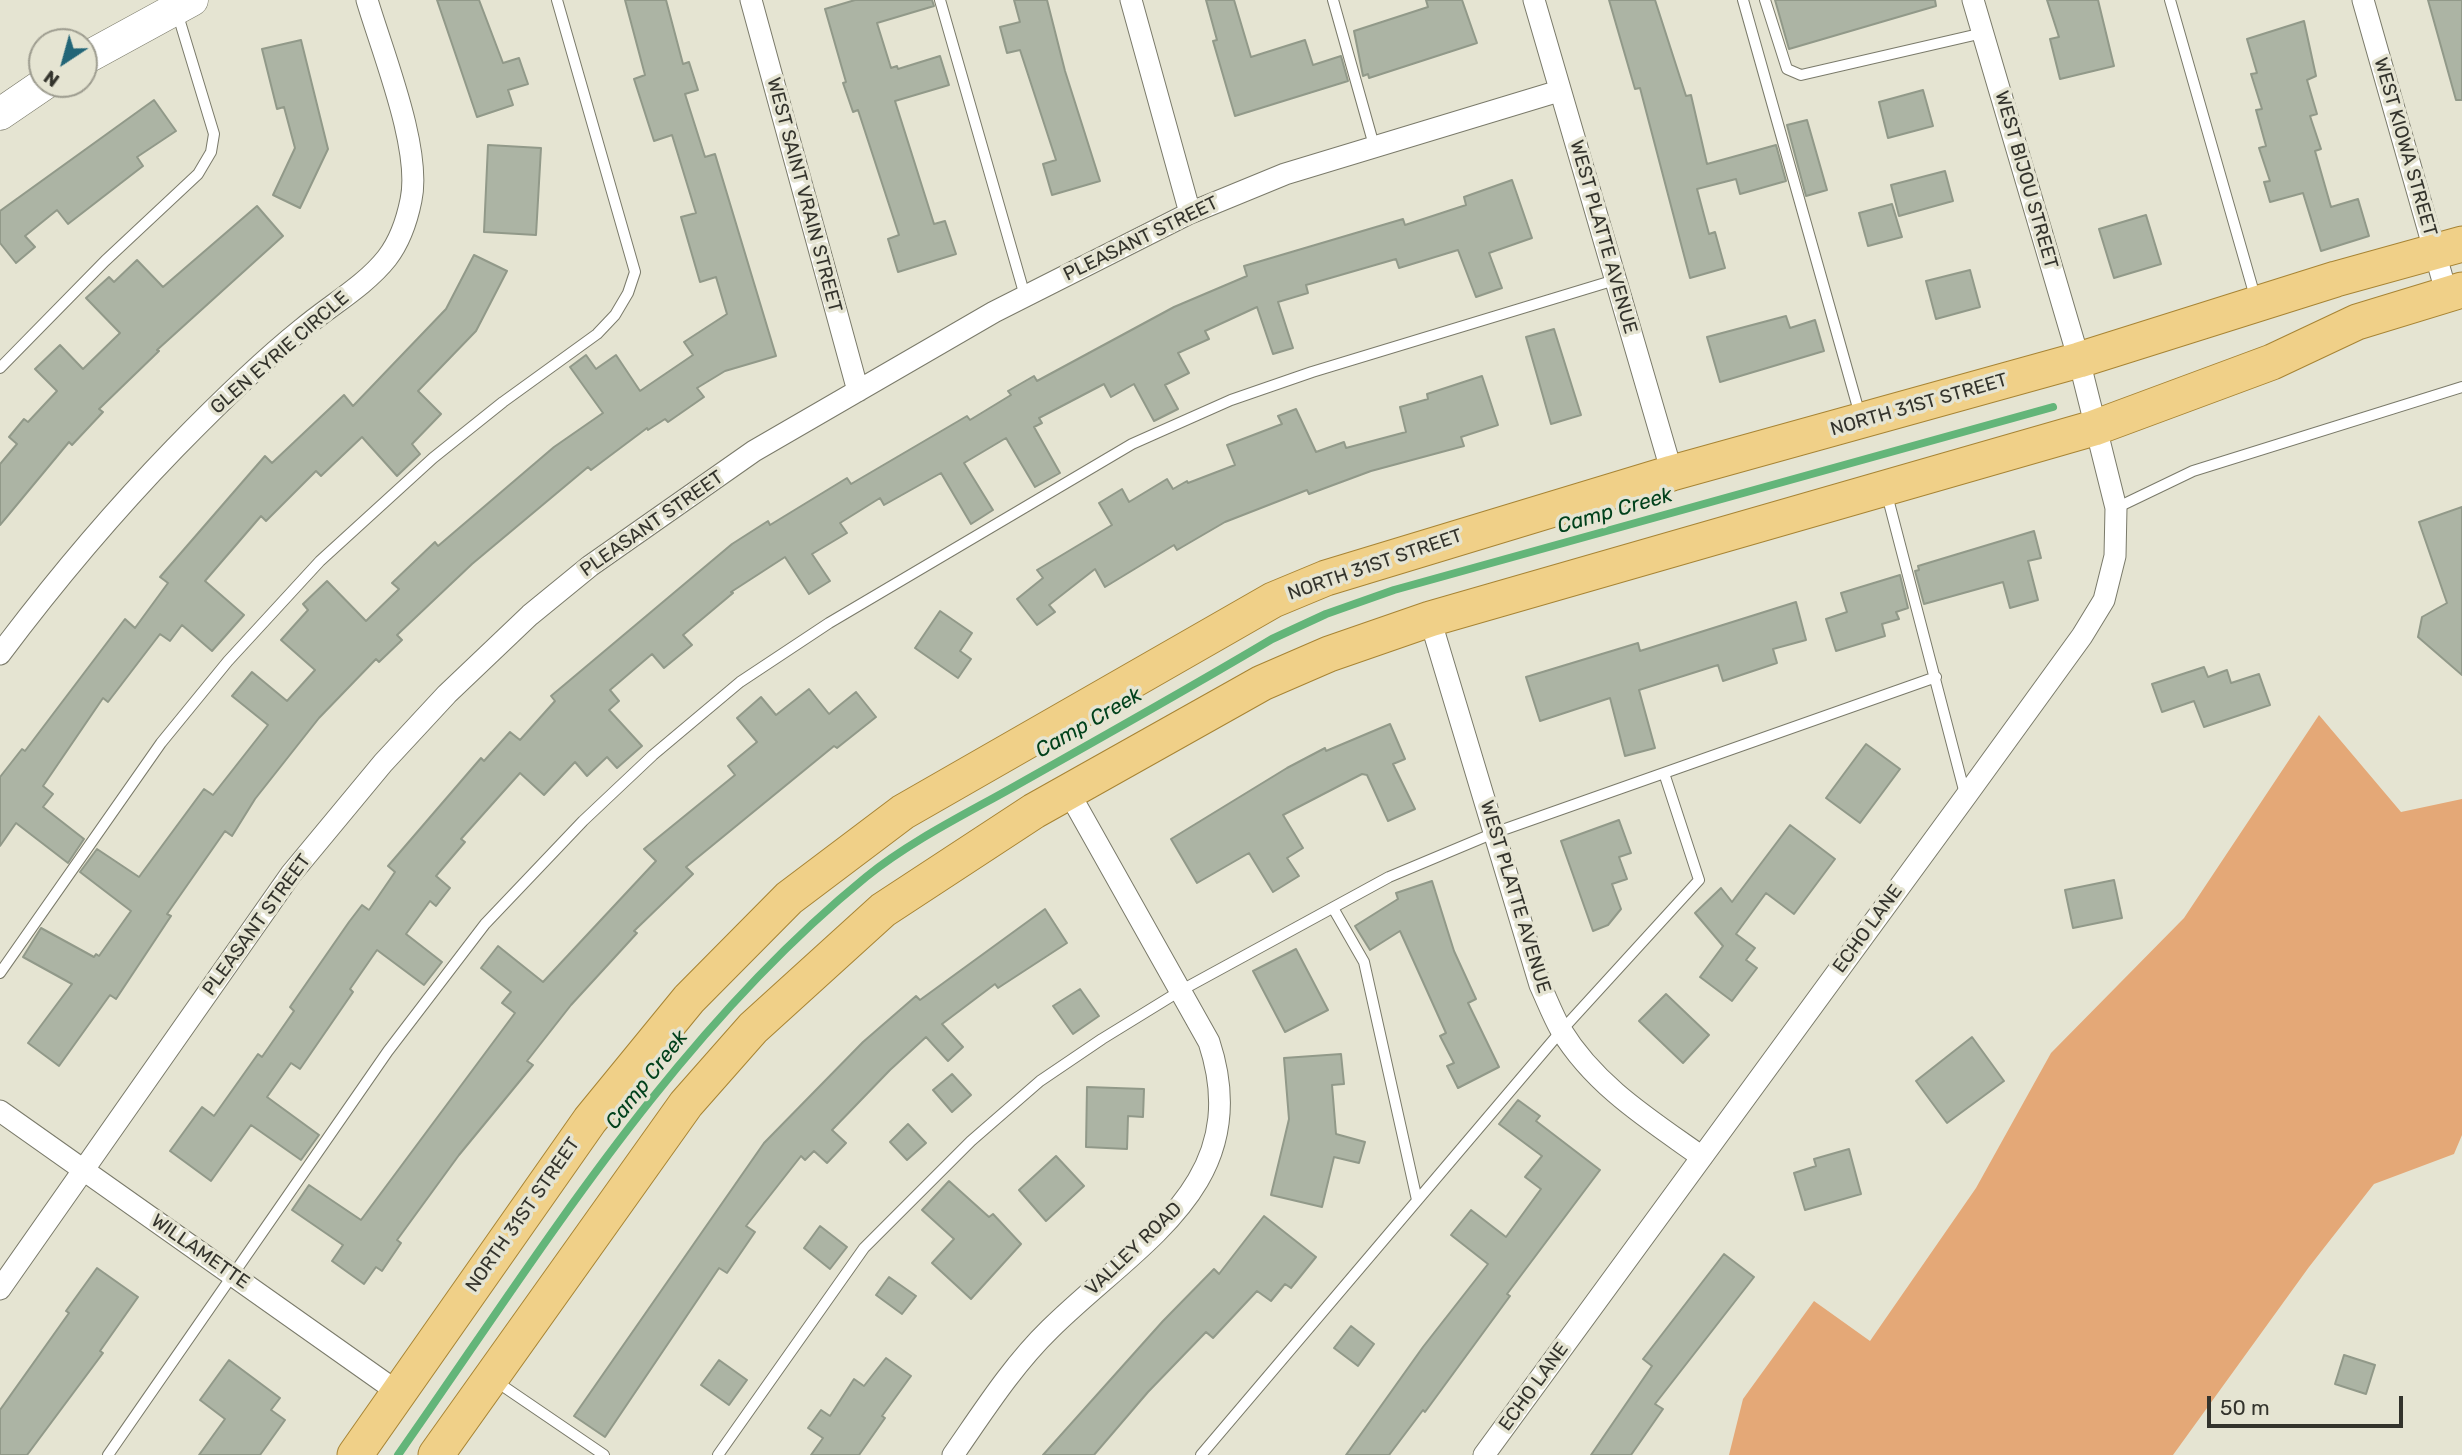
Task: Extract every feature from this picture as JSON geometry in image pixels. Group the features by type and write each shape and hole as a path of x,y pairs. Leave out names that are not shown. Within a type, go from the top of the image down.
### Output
{"main road":[{"path":"98,51 180,3"},
{"path":"0,114 28,95"},
{"name":"NORTH 31ST STREET","path":"355,1455 590,1121 649,1044 689,999 789,898 903,812 1273,600 1374,562 1672,473 2078,360 2449,248"},
{"path":"436,1455 686,1104 753,1028 883,910 946,866 1068,791 1262,684 1329,654 1430,619 2094,428 2272,362 2357,322 2454,293"}],"street":[{"name":"GLEN EYRIE CIRCLE","path":"0,654 94,537 174,449 273,354 387,258 399,236 412,196 412,168 406,132 367,0"},
{"name":"WEST SAINT VRAIN STREET","path":"751,0 858,391"},
{"path":"1131,0 1190,213"},
{"name":"WEST PLATTE AVENUE","path":"1534,0 1672,473"},
{"name":"WEST BIJOU STREET","path":"1973,0 2078,360"},
{"name":"WEST KIOWA STREET","path":"2363,0 2449,248 2454,293"},
{"name":"PLEASANT STREET","path":"0,1289 292,874 383,763 447,694 530,615 590,566 754,451 1025,296 1190,213 1285,174 1375,149 1559,91"},
{"name":"ECHO LANE","path":"1484,1455 1966,796 2082,636 2104,600 2115,556 2116,508 2078,360"},
{"name":"WEST PLATTE AVENUE","path":"1430,619 1540,985 1562,1030 1595,1075 1630,1106 1702,1157"},
{"name":"VALLEY ROAD","path":"953,1455 1003,1383 1047,1332 1158,1231 1192,1193 1208,1166 1218,1137 1222,1106 1220,1074 1209,1042 1068,791"},
{"name":"WILLAMETTE","path":"0,1111 399,1393"}],"lane":[{"path":"0,973 161,743 228,661 320,561 433,458 597,334 615,315 628,293 635,272 557,0"},
{"path":"940,0 1025,296"},
{"path":"1333,0 1375,149"},
{"path":"1743,0 1862,421"},
{"path":"1765,0 1787,69 1801,75 1983,33"},
{"path":"2170,0 2257,304"},
{"path":"0,368 105,261 198,174 211,152 214,134 180,3"},
{"path":"108,1455 388,1051 485,924 623,783 740,682 829,623 1132,444 1254,392 1418,338 1615,280"},
{"path":"2116,508 2193,471 2462,387"},
{"path":"1885,488 1966,796"},
{"path":"718,1455 864,1248 915,1194 1040,1082 1102,1038 1180,991 1389,877 1494,833 1936,677"},
{"path":"1201,1455 1562,1030 1699,880 1664,773"},
{"path":"1333,908 1364,962 1418,1200"},
{"path":"491,1378 604,1455"}],"shaded area":[{"path":"2319,715 2401,812 2462,799 2462,1135 2454,1154 2374,1184 2309,1267 2173,1455 1729,1455 1743,1399 1814,1301 1870,1341 1976,1188 2051,1053 2184,918"}],"building":[{"path":"437,0 479,0 503,63 519,58 528,84 508,90 513,105 477,117"},
{"path":"625,0 666,0 683,64 689,62 698,90 685,94 705,157 715,154 776,356 725,371 697,388 704,397 668,422 665,419 648,430 647,428 591,470 588,467 472,564 397,635 402,640 379,662 376,659 319,718 255,799 232,836 225,831 167,914 171,916 116,999 110,995 59,1066 28,1043 72,984 23,957 41,928 94,957 96,954 99,956 131,911 80,872 97,849 139,877 204,789 213,795 268,725 232,696 252,672 287,701 315,670 281,640 308,610 303,604 327,581 366,621 399,589 392,583 435,542 438,546 554,447 603,413 570,367 586,355 596,369 616,355 640,391 693,355 684,342 727,314 716,277 700,282 681,217 696,213 672,135 654,141 634,79 645,75"},
{"path":"855,0 932,0 934,6 877,23 891,68 897,66 898,69 940,56 949,85 895,101 934,224 945,221 956,254 898,272 888,239 899,235 858,110 853,112 843,83 846,82 825,9"},
{"path":"1014,0 1047,0 1065,71 1100,181 1052,195 1043,164 1056,160 1020,50 1007,53 1000,27 1020,22"},
{"path":"1206,0 1234,0 1251,57 1305,40 1313,65 1341,56 1348,81 1235,116 1213,41 1217,40"},
{"path":"1426,0 1462,0 1477,43 1369,78 1368,74 1363,76 1354,31 1428,7"},
{"path":"1609,0 1655,0 1686,96 1691,95 1707,164 1776,145 1786,181 1740,194 1736,179 1697,189 1709,234 1715,232 1725,268 1690,278 1640,88 1635,89"},
{"path":"1775,0 1935,0 1936,6 1789,49"},
{"path":"2047,0 2098,0 2114,66 2060,79 2050,39 2059,37"},
{"path":"2428,0 2462,0 2462,100 2456,100"},
{"path":"2304,21 2316,76 2307,80 2317,114 2310,116 2321,149 2315,151 2331,207 2358,199 2369,236 2321,251 2303,193 2270,202 2264,182 2270,181 2259,148 2266,146 2256,110 2262,109 2251,74 2257,73 2247,39"},
{"path":"301,40 328,149 300,208 273,195 295,148 284,107 277,109 262,49"},
{"path":"1923,90 1933,126 1888,138 1879,102"},
{"path":"154,100 176,131 137,157 143,166 68,224 57,210 25,236 35,247 16,263 0,243 0,211"},
{"path":"1807,120 1827,190 1806,196 1787,125"},
{"path":"488,145 541,148 536,235 484,232"},
{"path":"1945,171 1953,201 1899,216 1891,185"},
{"path":"1512,180 1532,238 1489,253 1502,288 1476,297 1458,250 1399,268 1396,259 1306,285 1308,293 1278,302 1293,348 1273,354 1257,307 1205,331 1209,339 1178,353 1189,373 1165,385 1178,409 1154,421 1134,384 1111,397 1104,384 1039,418 1042,423 1034,427 1060,473 1035,487 1006,438 964,463 993,510 971,524 941,473 884,505 880,498 840,523 847,533 812,554 830,581 809,594 785,557 731,592 733,593 683,635 692,645 664,668 652,654 610,690 619,701 609,710 642,746 617,768 607,757 587,776 575,762 544,795 520,773 461,839 465,842 436,876 450,888 436,906 430,901 406,934 442,962 424,985 377,950 350,989 353,992 300,1069 291,1063 267,1097 319,1135 301,1160 251,1125 211,1181 170,1151 202,1107 214,1116 258,1054 262,1057 294,1011 290,1007 349,922 362,905 369,910 395,872 388,866 481,758 484,761 510,732 520,740 555,701 551,696 732,544 768,521 770,525 847,478 851,484 967,416 970,420 1011,395 1008,391 1034,376 1037,381 1174,307 1247,276 1244,266 1403,219 1405,225 1466,205 1464,197"},
{"path":"1892,204 1902,237 1868,246 1859,213"},
{"path":"257,206 283,236 157,350 159,351 99,409 103,412 72,445 69,442 0,525 0,464 17,444 9,437 24,419 28,422 57,391 35,369 60,345 83,369 120,333 86,298 109,277 114,282 137,260 163,287"},
{"path":"2146,215 2161,264 2114,278 2099,229"},
{"path":"474,255 507,271 476,331 418,391 441,414 412,444 420,454 397,476 362,437 321,476 316,471 266,521 261,516 205,581 244,615 212,651 182,625 170,641 160,634 108,702 103,698 43,786 53,794 43,807 84,839 68,863 16,823 0,846 0,777 22,749 25,751 125,619 135,628 168,583 160,577 265,456 272,463 344,395 353,406 446,309"},
{"path":"1970,270 1980,307 1936,319 1926,281"},
{"path":"1786,316 1790,328 1815,320 1824,351 1720,382 1707,337"},
{"path":"1554,329 1581,415 1551,424 1526,337"},
{"path":"1482,376 1498,425 1461,437 1464,446 1371,471 1309,494 1307,490 1225,522 1177,550 1174,545 1105,587 1095,569 1049,605 1055,612 1037,625 1017,599 1043,578 1037,570 1112,525 1099,503 1122,489 1129,502 1167,479 1173,489 1187,481 1188,483 1235,465 1227,445 1282,424 1278,416 1296,409 1316,452 1344,442 1346,448 1406,432 1400,407 1428,399 1427,394"},
{"path":"2462,507 2462,675 2418,637 2422,617 2447,603 2419,522"},
{"path":"2034,531 2041,558 2028,561 2038,600 2010,608 2003,582 1924,604 1915,571 1919,570 1918,566"},
{"path":"1900,575 1908,608 1896,612 1899,619 1882,624 1885,636 1836,651 1826,619 1847,612 1841,593"},
{"path":"1796,602 1806,640 1773,649 1777,663 1723,681 1718,665 1639,690 1655,748 1625,756 1610,698 1540,721 1526,677 1638,643 1640,651"},
{"path":"940,611 972,633 960,651 971,659 958,678 915,648"},
{"path":"2204,667 2208,677 2227,670 2231,683 2259,674 2270,705 2204,727 2194,701 2162,712 2152,684"},
{"path":"809,689 829,714 856,692 876,717 837,748 834,746 686,867 693,874 634,931 637,933 571,1005 527,1061 533,1065 459,1155 397,1240 401,1243 382,1271 376,1267 364,1284 332,1261 343,1245 292,1210 309,1185 361,1220 515,1013 502,1003 511,992 481,968 498,946 543,982 656,861 644,849 735,775 728,766 757,742 737,718 761,697 776,715"},
{"path":"1390,724 1405,759 1393,764 1415,809 1388,821 1367,775 1362,774 1283,815 1303,848 1287,858 1299,876 1273,892 1249,853 1197,883 1171,839 1287,768 1325,748 1326,751"},
{"path":"1866,744 1900,769 1860,823 1826,798"},
{"path":"1619,820 1631,853 1619,857 1627,879 1612,884 1621,909 1608,925 1593,931 1561,841"},
{"path":"1790,825 1835,859 1794,914 1766,893 1736,934 1755,948 1746,960 1757,968 1732,1001 1700,977 1723,946 1695,913 1721,888 1732,902"},
{"path":"2114,880 2122,918 2073,928 2065,890"},
{"path":"1432,881 1454,951 1476,999 1468,1003 1499,1067 1458,1088 1447,1066 1454,1063 1440,1036 1446,1033 1400,931 1370,950 1355,926 1398,899 1396,893"},
{"path":"1045,909 1067,943 998,988 995,984 942,1024 963,1047 948,1061 926,1037 890,1070 832,1130 846,1143 827,1163 814,1151 805,1160 801,1156 746,1226 755,1232 727,1273 719,1268 605,1437 574,1416 764,1143 863,1042 916,996 920,1000"},
{"path":"1296,949 1328,1010 1285,1032 1253,971"},
{"path":"1080,989 1099,1016 1073,1034 1053,1006"},
{"path":"1666,994 1709,1035 1683,1063 1639,1021"},
{"path":"1972,1037 2004,1081 1947,1123 1916,1081"},
{"path":"1341,1054 1344,1084 1332,1085 1336,1134 1365,1142 1359,1163 1334,1157 1322,1207 1271,1195 1289,1119 1284,1058"},
{"path":"952,1074 971,1095 952,1112 933,1090"},
{"path":"1087,1087 1144,1089 1143,1117 1128,1116 1127,1149 1086,1147"},
{"path":"1518,1100 1540,1116 1536,1121 1600,1170 1507,1294 1510,1296 1425,1412 1423,1410 1389,1455 1346,1455 1423,1347 1488,1264 1451,1235 1471,1210 1506,1237 1541,1189 1525,1177 1542,1156 1499,1124"},
{"path":"908,1124 926,1143 907,1160 890,1142"},
{"path":"1849,1149 1861,1194 1805,1210 1794,1173 1816,1166 1814,1159"},
{"path":"1056,1156 1084,1186 1046,1221 1019,1190"},
{"path":"949,1181 989,1217 993,1214 1021,1244 971,1299 932,1263 954,1239 922,1210"},
{"path":"1264,1216 1316,1257 1291,1288 1285,1284 1271,1301 1257,1291 1213,1338 1206,1332 1148,1392 1094,1455 1043,1455 1163,1321 1214,1269 1219,1274"},
{"path":"820,1226 847,1247 830,1269 804,1248"},
{"path":"1724,1254 1754,1277 1655,1404 1663,1409 1631,1455 1591,1455 1652,1366 1643,1359"},
{"path":"97,1268 138,1297 100,1351 103,1353 27,1455 0,1455 0,1410 69,1313 66,1311"},
{"path":"889,1277 916,1296 902,1314 876,1295"},
{"path":"1351,1326 1374,1344 1358,1366 1334,1348"},
{"path":"2344,1355 2375,1365 2366,1394 2335,1384"},
{"path":"886,1358 911,1376 882,1416 885,1418 859,1455 811,1455 823,1438 808,1428 821,1410 830,1416 854,1379 864,1386"},
{"path":"229,1360 280,1398 271,1410 285,1420 260,1455 199,1455 225,1419 200,1400"},
{"path":"719,1360 747,1380 729,1405 701,1385"}],"waterway":[{"name":"Camp Creek","path":"398,1455 557,1225 670,1076 731,1006 796,939 866,877 902,851 1272,639 1326,614 1394,590 2053,407"}]}
